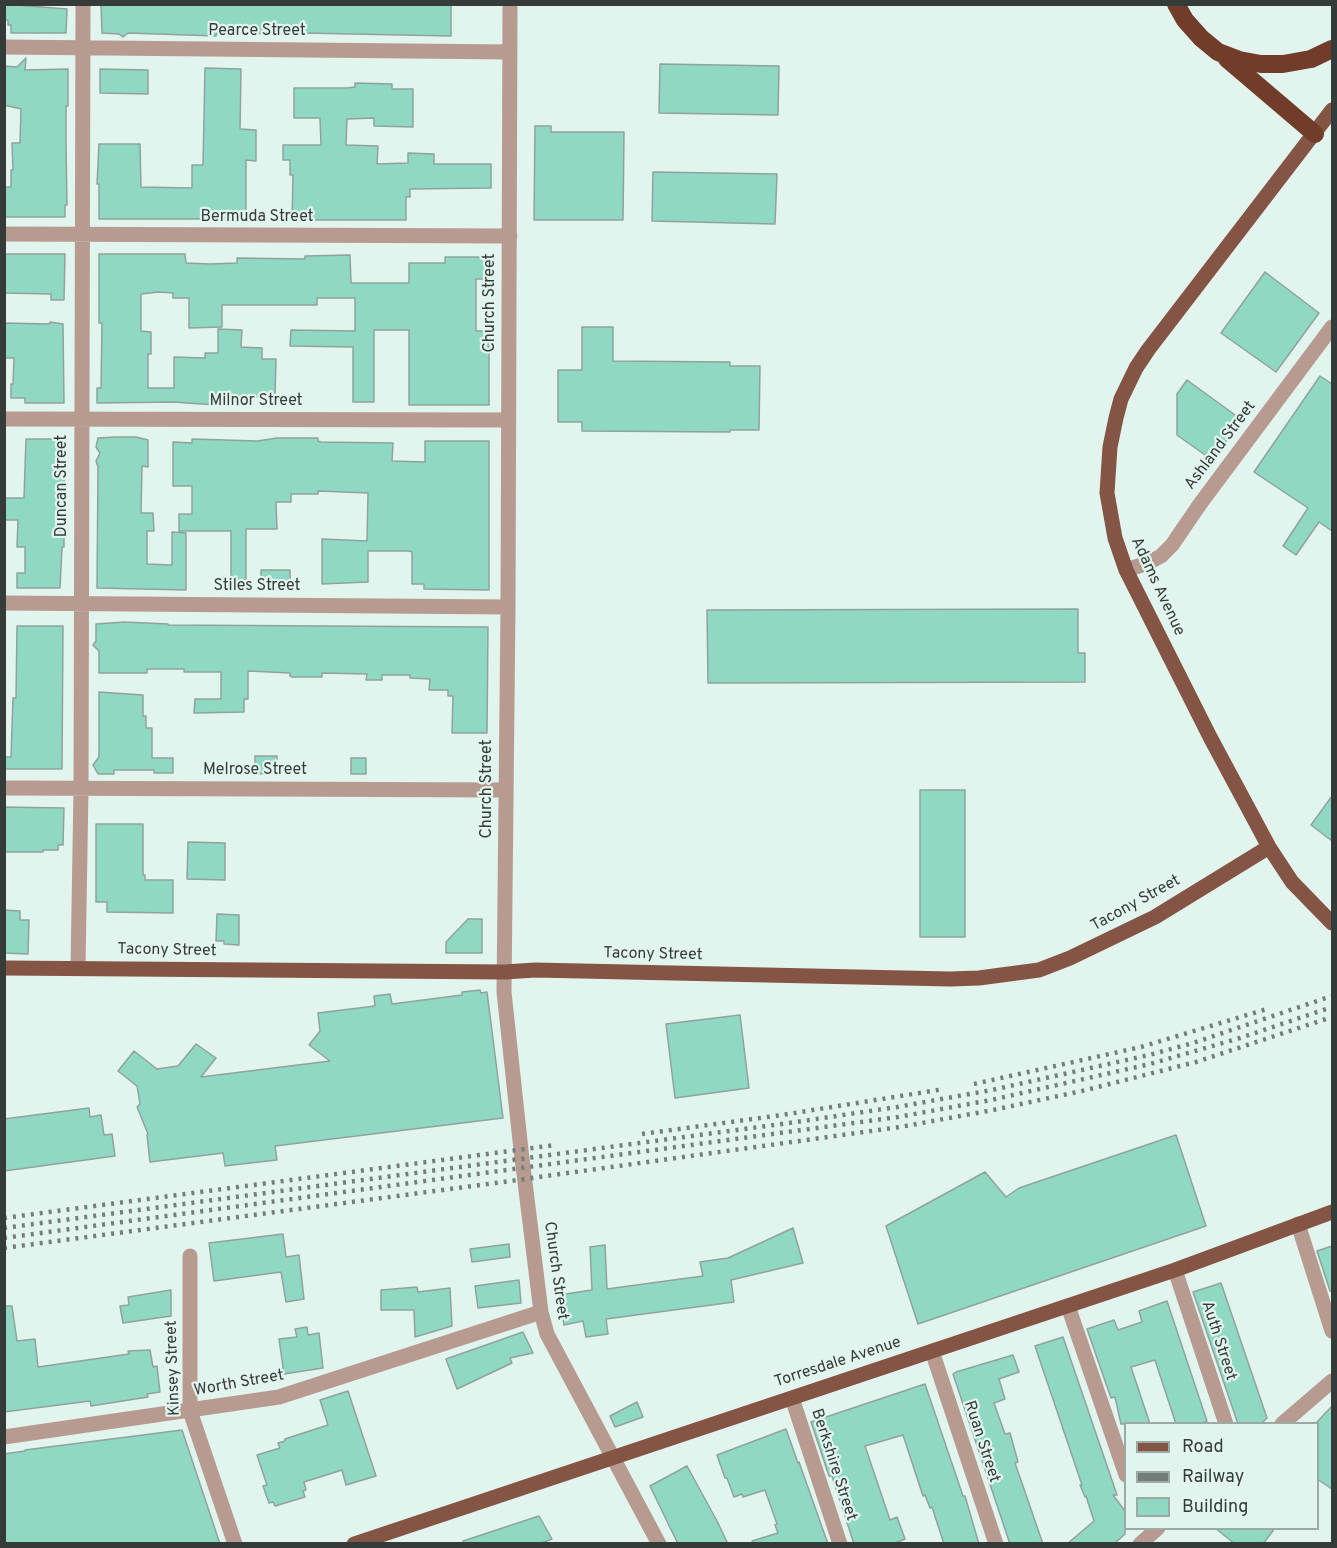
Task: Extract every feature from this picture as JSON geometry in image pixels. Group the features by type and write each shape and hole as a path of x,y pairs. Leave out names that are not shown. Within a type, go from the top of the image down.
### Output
{"highway":[{"path":"1176,4 1185,20 1201,38 1315,134"},
{"path":"1218,52 1239,60 1261,64 1283,64 1311,59 1332,50"}],"main road":[{"name":"Adams Avenue","path":"1332,110 1148,350 1125,391 1116,418 1110,447 1107,493 1115,538 1126,570 1210,737 1269,847 1292,882 1332,923"},
{"name":"Tacony Street","path":"4,968 505,972 547,970 950,979 1009,975 1039,970 1056,964 1122,934 1155,917 1269,847"},
{"name":"Torresdale Avenue","path":"354,1544 1175,1270 1332,1212"}],"street":[{"name":"Duncan Street","path":"78,968 81,789 83,4"},
{"name":"Church Street","path":"510,4 504,992 520,1150 541,1312 546,1334 659,1544"},
{"name":"Pearce Street","path":"4,47 510,52"},
{"name":"Bermuda Street","path":"4,234 510,236"},
{"name":"Ashland Street","path":"1126,570 1155,560 1172,546 1200,504 1332,327"},
{"name":"Milnor Street","path":"4,419 508,420"},
{"name":"Stiles Street","path":"4,603 508,607"},
{"name":"Melrose Street","path":"4,788 506,790"},
{"path":"1298,1224 1332,1330"},
{"name":"Kinsey Street","path":"190,1256 190,1411 235,1544"},
{"name":"Auth Street","path":"1175,1270 1225,1422"},
{"path":"1068,1306 1124,1472"},
{"name":"Worth Street","path":"4,1437 279,1397 541,1312"},
{"name":"Ruan Street","path":"932,1351 996,1544"},
{"path":"1284,1422 1332,1381"},
{"name":"Berkshire Street","path":"792,1398 840,1544"}],"building":[{"path":"4,4 67,9 66,33 11,33 11,25 8,25 8,20 4,20"},
{"path":"101,4 451,4 451,36 303,33 216,34 216,36 128,33 123,37 119,34 102,33"},
{"path":"26,58 25,70 68,69 65,217 4,217 4,187 11,187 12,143 20,143 21,109 4,105 4,66 17,67"},
{"path":"660,64 779,66 778,115 659,113"},
{"path":"205,68 241,69 240,129 256,130 256,161 246,160 246,219 99,219 99,184 97,184 99,144 140,144 141,187 192,188 192,165 203,165"},
{"path":"100,69 148,70 148,94 100,93"},
{"path":"355,83 392,84 392,89 413,89 413,127 374,126 374,118 347,119 346,145 378,146 377,164 408,163 408,153 434,154 434,164 491,164 491,188 410,189 410,197 406,197 406,220 292,220 293,175 290,175 290,160 283,160 283,145 321,145 320,118 294,118 294,88 347,88 355,87"},
{"path":"535,126 551,126 551,132 624,132 623,220 534,220"},
{"path":"653,172 777,174 775,224 652,221"},
{"path":"4,254 65,254 64,300 51,300 51,294 4,293"},
{"path":"99,254 185,254 186,263 210,264 237,263 237,258 305,259 305,256 350,255 351,283 409,283 409,263 445,263 445,257 490,257 490,279 476,279 476,331 489,331 489,405 409,405 409,330 374,330 374,402 353,402 353,347 290,346 291,330 355,331 355,298 317,298 317,305 222,305 222,327 189,328 189,298 173,298 173,293 159,292 141,294 141,331 151,332 151,354 148,354 148,388 174,388 174,357 205,358 205,353 218,353 218,329 242,330 241,347 262,348 262,359 276,359 275,397 216,396 216,405 173,402 97,403 97,388 101,388 102,323 99,323"},
{"path":"1265,272 1319,313 1276,372 1221,333"},
{"path":"50,322 63,324 64,403 25,403 25,398 11,398 14,358 4,358 4,323 50,324"},
{"path":"582,327 613,327 613,361 730,362 730,366 760,366 759,430 730,430 730,432 582,431 582,422 558,422 558,370 582,370"},
{"path":"1320,376 1332,384 1332,531 1319,522 1296,555 1283,546 1308,508 1254,472"},
{"path":"1187,380 1242,420 1212,460 1177,435 1177,394"},
{"path":"136,437 148,440 148,467 142,466 141,513 153,513 154,531 147,531 147,564 172,565 172,532 186,533 186,590 97,588 98,467 96,461 100,453 96,447 98,438"},
{"path":"277,438 318,438 321,442 393,443 392,461 425,462 425,441 489,441 489,590 424,589 424,584 412,584 412,552 409,551 368,551 368,582 322,584 322,539 367,541 368,493 318,491 318,494 291,494 291,502 276,502 277,529 246,529 246,580 231,580 231,531 179,531 179,514 192,514 192,486 173,486 173,442 192,443 192,439 257,441"},
{"path":"26,439 64,439 64,547 62,547 60,588 17,588 17,573 25,573 25,547 17,547 18,520 4,520 4,498 24,498"},
{"path":"261,570 290,570 290,583 276,585 276,588 261,588"},
{"path":"1078,609 1078,653 1085,653 1085,682 708,683 707,610"},
{"path":"125,622 168,625 488,627 487,733 452,733 453,696 448,696 448,690 429,690 430,679 410,678 410,675 382,675 382,680 366,680 367,674 322,673 322,677 292,677 290,673 248,671 248,699 244,699 244,712 194,713 195,699 221,699 221,672 147,669 147,673 99,673 99,651 93,645 96,641 96,624"},
{"path":"17,626 63,626 62,769 4,769 4,757 11,757 13,698 16,698"},
{"path":"99,692 143,695 143,716 146,716 146,728 152,728 152,758 173,758 173,773 154,773 154,770 114,770 114,774 98,774 93,765 99,757"},
{"path":"255,756 277,756 277,773 255,774"},
{"path":"351,758 366,758 366,774 351,774"},
{"path":"920,790 965,790 965,937 920,937"},
{"path":"1332,796 1332,841 1311,825"},
{"path":"4,807 64,808 63,845 58,845 58,850 43,850 43,852 4,852"},
{"path":"96,824 143,824 143,875 145,875 145,880 173,880 173,913 107,912 107,902 96,902"},
{"path":"188,842 225,843 225,880 187,879"},
{"path":"4,910 20,911 20,920 29,920 28,954 4,953"},
{"path":"217,914 239,915 239,945 216,941"},
{"path":"468,919 482,919 482,953 446,953 446,942"},
{"path":"480,990 481,993 487,992 503,1118 275,1146 277,1160 225,1166 223,1153 150,1162 148,1134 137,1107 140,1104 137,1086 118,1071 134,1051 157,1069 178,1066 196,1044 216,1058 201,1077 330,1061 309,1045 320,1031 318,1013 375,1006 374,996 390,994 392,1004 462,995 462,992"},
{"path":"740,1015 749,1088 675,1098 666,1024"},
{"path":"89,1108 90,1117 101,1115 104,1135 112,1134 115,1156 4,1171 4,1119"},
{"path":"1176,1135 1206,1226 918,1324 886,1226 985,1172 1006,1197 1019,1188"},
{"path":"793,1228 803,1263 731,1280 734,1302 606,1319 608,1334 586,1337 583,1321 564,1325 559,1295 592,1290 590,1247 605,1245 607,1289 703,1276 700,1262 728,1258"},
{"path":"283,1234 286,1257 299,1255 304,1299 286,1302 281,1272 214,1281 209,1243"},
{"path":"509,1244 510,1257 472,1262 470,1249"},
{"path":"1332,1246 1332,1291 1330,1291 1317,1251"},
{"path":"519,1280 521,1303 478,1308 475,1286"},
{"path":"1221,1283 1267,1418 1263,1422 1237,1422 1193,1292"},
{"path":"417,1287 418,1292 450,1288 452,1326 415,1337 414,1310 381,1310 381,1290"},
{"path":"171,1290 171,1316 123,1323 120,1306 129,1305 128,1297"},
{"path":"1167,1301 1207,1421 1175,1422 1155,1360 1131,1367 1149,1422 1121,1424 1115,1397 1111,1398 1087,1329 1114,1320 1118,1330 1142,1322 1139,1311"},
{"path":"4,1306 12,1306 17,1341 35,1339 38,1367 129,1354 128,1351 150,1350 153,1367 157,1366 160,1392 147,1394 148,1397 91,1406 90,1401 4,1412"},
{"path":"307,1327 308,1335 319,1333 323,1368 284,1374 279,1339 297,1337 295,1329"},
{"path":"523,1332 533,1353 510,1358 512,1363 457,1389 446,1359"},
{"path":"1063,1337 1117,1495 1113,1495 1124,1510 1125,1534 1114,1544 1067,1544 1094,1521 1035,1346"},
{"path":"1013,1355 1019,1372 999,1379 1005,1399 994,1403 1005,1434 1010,1433 1018,1462 1015,1463 1043,1544 1010,1544 953,1374"},
{"path":"925,1384 963,1496 965,1496 979,1544 944,1544 932,1507 930,1508 925,1495 923,1496 903,1435 865,1446 890,1520 897,1517 905,1539 893,1544 854,1544 832,1476 829,1476 811,1422"},
{"path":"348,1391 376,1476 346,1485 342,1470 304,1482 305,1497 275,1506 273,1502 269,1503 263,1486 267,1485 257,1455 280,1448 278,1443 285,1439 328,1425 320,1400"},
{"path":"637,1402 643,1417 615,1427 610,1416"},
{"path":"1332,1406 1332,1489 1319,1480 1319,1422 1317,1422"},
{"path":"786,1429 828,1544 753,1544 752,1541 778,1533 765,1490 743,1497 742,1494 734,1497 727,1478 725,1478 717,1455"},
{"path":"182,1430 220,1544 4,1544 4,1454"},
{"path":"687,1466 728,1544 678,1544 650,1486"},
{"path":"539,1516 552,1539 539,1544 464,1544 463,1541"},
{"path":"1218,1530 1274,1530 1263,1544 1235,1544"}],"railway":[{"path":"4,1228 897,1107 992,1090 1149,1055 1193,1043 1332,996"},
{"path":"4,1238 898,1117 991,1100 1150,1064 1240,1038 1332,1007"},
{"path":"974,1084 1141,1047 1267,1009"},
{"path":"4,1248 900,1127 1082,1091 1196,1062 1332,1017"},
{"path":"642,1134 782,1115 944,1089"},
{"path":"4,1218 555,1145"}]}
